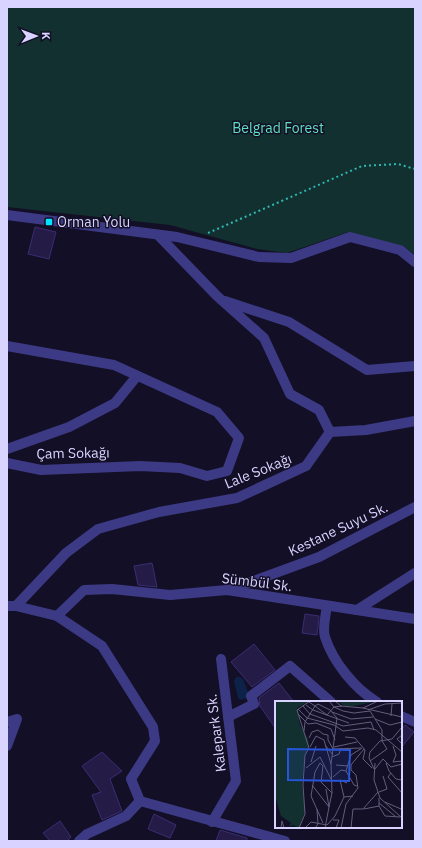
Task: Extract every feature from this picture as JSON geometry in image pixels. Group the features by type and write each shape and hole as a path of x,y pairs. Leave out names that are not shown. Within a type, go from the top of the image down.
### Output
{"street":[{"path":"7,215 158,235 259,257 291,258 350,237 400,250 415,262"},
{"path":"158,235 222,300 264,338 290,394 319,410 330,432 366,430 415,421"},
{"path":"222,300 289,322 367,370 415,366"},
{"path":"7,346 114,366 137,376 115,403 69,427 7,449"},
{"name":"Çam Sokağı","path":"7,463 40,470 140,466 180,468 207,476 227,471 239,438 217,412 137,376"},
{"name":"Lale Sokağı","path":"12,606 66,553 98,529 159,512 237,498 306,466 330,432"},
{"name":"Kestane Suyu Sk.","path":"226,590 319,557 415,507"},
{"path":"357,610 415,573"},
{"name":"Sümbül Sk.","path":"58,616 84,590 112,589 170,595 226,590 415,619"},
{"path":"12,606 58,616 102,646 153,727 155,741 132,779 140,801"},
{"path":"327,606 324,636 341,668 363,699"},
{"name":"Kalepark Sk.","path":"212,822 236,781 221,659"},
{"path":"228,717 254,704 251,696 290,666 330,701"},
{"path":"402,716 415,722"},
{"path":"7,722 17,719 7,746"},
{"path":"140,801 285,841"},
{"path":"79,841 87,834 126,816 140,801"}],"path":[{"path":"190,241 362,166 398,164 415,169"}],"green space":[{"name":"Belgrad Forest","path":"7,7 415,7 415,255 403,246 348,232 287,253 257,249 170,225 7,207"}],"water":[{"path":"236,677 243,679 248,692 246,698 241,700 238,698 234,681"}],"building":[{"path":"35,227 56,232 49,259 28,254"},
{"path":"152,563 157,587 138,585 134,566"},
{"path":"305,614 319,616 317,635 302,633"},
{"path":"254,644 275,670 252,687 231,662"},
{"path":"279,683 293,701 275,701 275,728 260,706 259,698"},
{"path":"405,725 414,732 402,747 402,729"},
{"path":"102,752 122,771 110,779 122,811 102,820 92,795 101,792 82,766"},
{"path":"154,814 176,825 170,838 148,829"},
{"path":"60,821 71,837 67,841 50,841 43,833"},
{"path":"220,830 247,838 247,841 216,841"}],"place":[{"name":"Orman Yolu","path":"49,222"}]}
